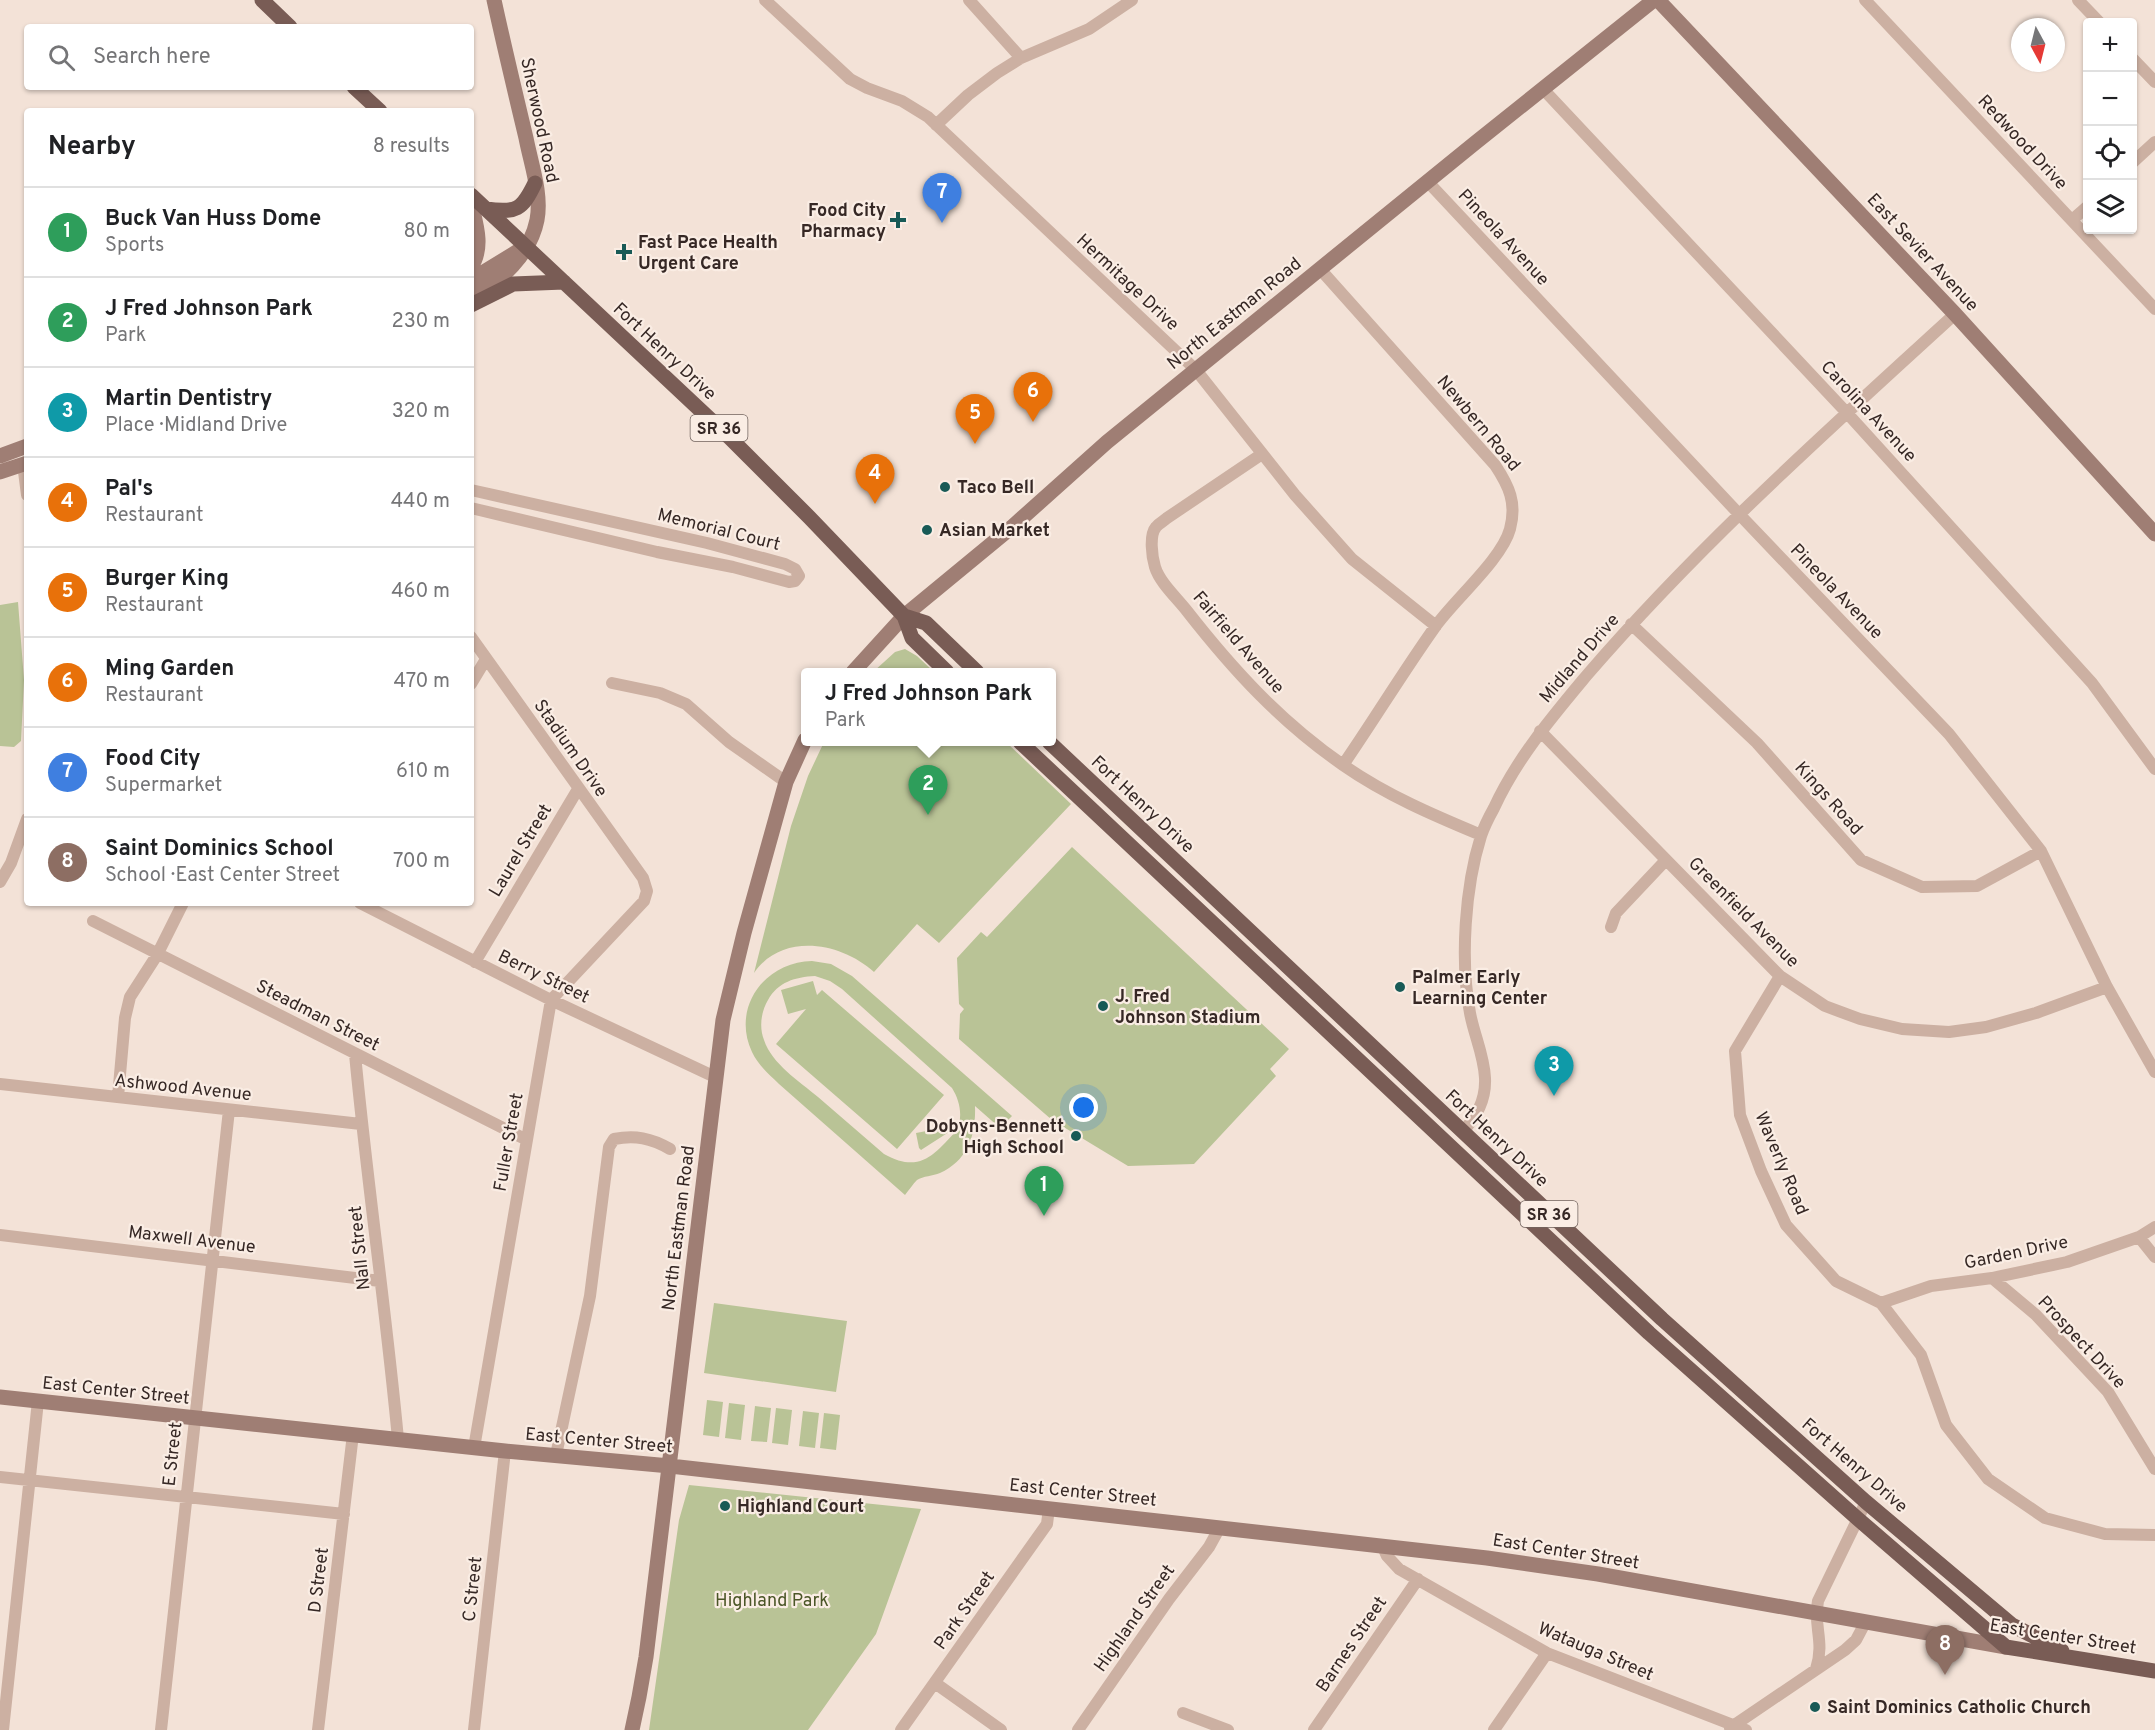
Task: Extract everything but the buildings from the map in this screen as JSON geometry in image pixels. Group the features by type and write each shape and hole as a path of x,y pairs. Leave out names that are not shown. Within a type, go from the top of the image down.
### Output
{"main road":[{"path":"262,0 287,24"},
{"path":"357,90 377,108"},
{"path":"486,209 515,210 523,205 535,183"},
{"name":"Fort Henry Drive","path":"474,198 729,437 904,616 912,638 943,668"},
{"path":"474,304 513,284 564,282"},
{"name":"Fort Henry Drive","path":"904,616 926,623 973,668"},
{"name":"Fort Henry Drive","path":"1025,746 1649,1333 2006,1647"},
{"name":"Fort Henry Drive","path":"1054,746 1662,1319 1866,1503 2012,1625 2072,1657"},
{"path":"1931,1582 1949,1586 1965,1599 1982,1600"},
{"name":"East Center Street","path":"2006,1647 2155,1671"}],"street":[{"name":"Sherwood Road","path":"474,295 488,288 511,269 534,232 539,207 494,0"},
{"name":"Hermitage Drive","path":"765,0 850,79 867,88 902,100 936,125 1196,370 1302,504 1352,559 1436,626"},
{"path":"969,0 1021,58"},
{"path":"936,125 968,95 1021,58 1089,29 1132,0"},
{"name":"North Eastman Road","path":"857,668 904,616 1012,527 1107,442 1656,0"},
{"name":"East Sevier Avenue","path":"1656,0 1955,314 2155,534"},
{"name":"Redwood Drive","path":"1865,0 2155,309"},
{"path":"2078,0 2096,18"},
{"path":"2137,62 2155,82"},
{"name":"Carolina Avenue","path":"1543,89 1847,413 2092,683 2155,769"},
{"path":"2137,159 2155,142"},
{"name":"Pineola Avenue","path":"1428,182 1949,734 2041,851 2107,987 2154,1069"},
{"path":"2072,220 2083,210"},
{"path":"474,219 479,246 474,262"},
{"path":"474,278 526,246"},
{"name":"Newbern Road","path":"1320,269 1495,465 1509,486 1512,508 1511,528 1504,545 1436,626 1343,765"},
{"name":"Midland Drive","path":"1462,1132 1474,1120 1483,1098 1485,1078 1470,1012 1466,967 1466,912 1481,835 1501,791 1540,731 1631,624 1739,514 1955,314"},
{"name":"Fairfield Avenue","path":"1262,454 1155,528 1152,542 1155,567 1193,619 1252,689 1297,730 1343,765 1410,806 1481,835"},
{"path":"0,456 24,455"},
{"path":"0,472 24,455"},
{"name":"Memorial Court","path":"474,491 661,532 785,564 795,569 799,576 795,581 789,582 733,567 657,552 474,509"},
{"path":"657,552 661,532"},
{"name":"Kings Road","path":"1631,624 1757,744 1861,860 1922,887 1977,886 2041,851"},
{"name":"Stadium Drive","path":"474,641 643,878 647,891 644,901 551,1000"},
{"path":"474,679 486,659"},
{"path":"612,683 660,693 686,704 729,742 786,782"},
{"name":"Greenfield Avenue","path":"1540,731 1780,976 1825,1006 1902,1029 1949,1032 1986,1027 2036,1013 2107,987"},
{"name":"North Eastman Road","path":"632,1730 646,1657 723,1020 786,782 802,746"},
{"name":"Laurel Street","path":"475,962 578,789"},
{"path":"0,882 11,863 24,827"},
{"path":"1611,927 1616,913 1666,860"},
{"path":"118,1097 125,1018 130,997 158,955 182,906"},
{"name":"Berry Street","path":"366,906 551,1000 715,1077"},
{"name":"Steadman Street","path":"93,921 527,1140"},
{"name":"Waverly Road","path":"1780,976 1735,1051 1740,1115 1761,1171 1786,1225 1836,1281 1881,1303 1921,1355 1946,1425 1988,1479 2045,1518 2105,1534 2155,1534"},
{"name":"Fuller Street","path":"474,1448 551,1000"},
{"name":"Nall Street","path":"355,1054 398,1439"},
{"name":"Ashwood Avenue","path":"0,1084 362,1125"},
{"name":"E Street","path":"161,1730 229,1110"},
{"path":"556,1455 590,1296 609,1147 614,1139 628,1137 650,1138 670,1149"},
{"name":"Garden Drive","path":"1881,1303 1931,1286 1992,1278 2067,1262 2139,1237 2155,1227"},
{"name":"Maxwell Avenue","path":"0,1235 380,1281"},
{"path":"2139,1237 2155,1257"},
{"name":"Prospect Drive","path":"1992,1278 2036,1315 2108,1392 2155,1469"},
{"name":"East Center Street","path":"0,1397 474,1448 669,1466 1487,1557 2006,1647"},
{"path":"3,1730 38,1401"},
{"name":"D Street","path":"318,1730 353,1434"},
{"name":"C Street","path":"474,1730 505,1451"},
{"path":"0,1477 344,1514"},
{"path":"1816,1669 1821,1645 1815,1613 1818,1601 1866,1503"},
{"name":"Park Street","path":"902,1730 1047,1524 1048,1508"},
{"name":"Highland Street","path":"1078,1730 1169,1599 1209,1547 1220,1527"},
{"name":"Watauga Street","path":"1383,1547 1387,1556 1399,1569 1547,1653 1736,1729"},
{"name":"Barnes Street","path":"1314,1730 1418,1579"},
{"path":"1736,1729 1845,1650 1856,1640 1865,1623"},
{"path":"1494,1730 1547,1653"},
{"path":"935,1683 1001,1730"},
{"path":"1183,1713 1228,1730"}],"green space":[{"path":"18,602 24,680 21,741 14,747 0,746 0,605"},
{"path":"905,649 930,668 877,668 895,652"},
{"path":"822,746 1010,746 1071,804 939,943 917,924 874,972 845,954 829,948 812,946 780,951 766,960 754,973 791,826 808,776"},
{"name":"J. Fred Johnson Stadium","path":"1072,847 1289,1049 1270,1069 1276,1076 1194,1164 1128,1166 1052,1120 959,1039 960,1014 964,1009 959,1004 957,958 981,932 987,937"},
{"path":"812,961 831,964 852,976 1012,1116 1000,1128 975,1106 972,1137 964,1154 950,1168 917,1180 905,1195 779,1084 754,1057 747,1035 746,1019 749,1004 756,990 767,978 795,963","holes":["815,976 830,981 842,989 955,1093 960,1114 957,1130 941,1147 925,1159 907,1162 884,1154 787,1072 768,1049 762,1035 762,1015 772,994 782,985 801,978"]},
{"path":"813,981 817,995 822,990 944,1095 897,1149 776,1044 806,1009 788,1014 781,990"},
{"path":"948,1127 949,1132 921,1150 919,1148 916,1133"},
{"path":"714,1303 847,1321 836,1392 704,1373"},
{"path":"707,1400 723,1402 719,1437 703,1435"},
{"path":"729,1403 745,1405 741,1440 725,1438"},
{"path":"755,1406 771,1408 767,1442 751,1441"},
{"path":"776,1408 792,1410 788,1445 772,1443"},
{"path":"803,1411 819,1413 815,1448 799,1446"},
{"path":"824,1413 840,1415 836,1450 820,1448"},
{"name":"Highland Park","path":"689,1485 921,1509 876,1634 808,1730 649,1730 679,1520"}],"place":[{"name":"Food City Pharmacy","path":"898,220"},
{"name":"Food City","path":"942,223"},
{"name":"Fast Pace Health Urgent Care","path":"624,252"},
{"name":"Ming Garden","path":"1033,422"},
{"name":"Burger King","path":"975,444"},
{"name":"Taco Bell","path":"945,487"},
{"name":"Pal's","path":"875,504"},
{"name":"Asian Market","path":"927,530"},
{"name":"J Fred Johnson Park","path":"928,815"},
{"name":"Palmer Early Learning Center","path":"1400,987"},
{"name":"J. Fred Johnson Stadium","path":"1103,1006"},
{"name":"Martin Dentistry","path":"1554,1096"},
{"name":"Dobyns-Bennett High School","path":"1076,1136"},
{"name":"Buck Van Huss Dome","path":"1044,1216"},
{"name":"Highland Court","path":"725,1506"},
{"name":"Saint Dominics School","path":"1945,1675"},
{"name":"Saint Dominics Catholic Church","path":"1815,1707"}]}
